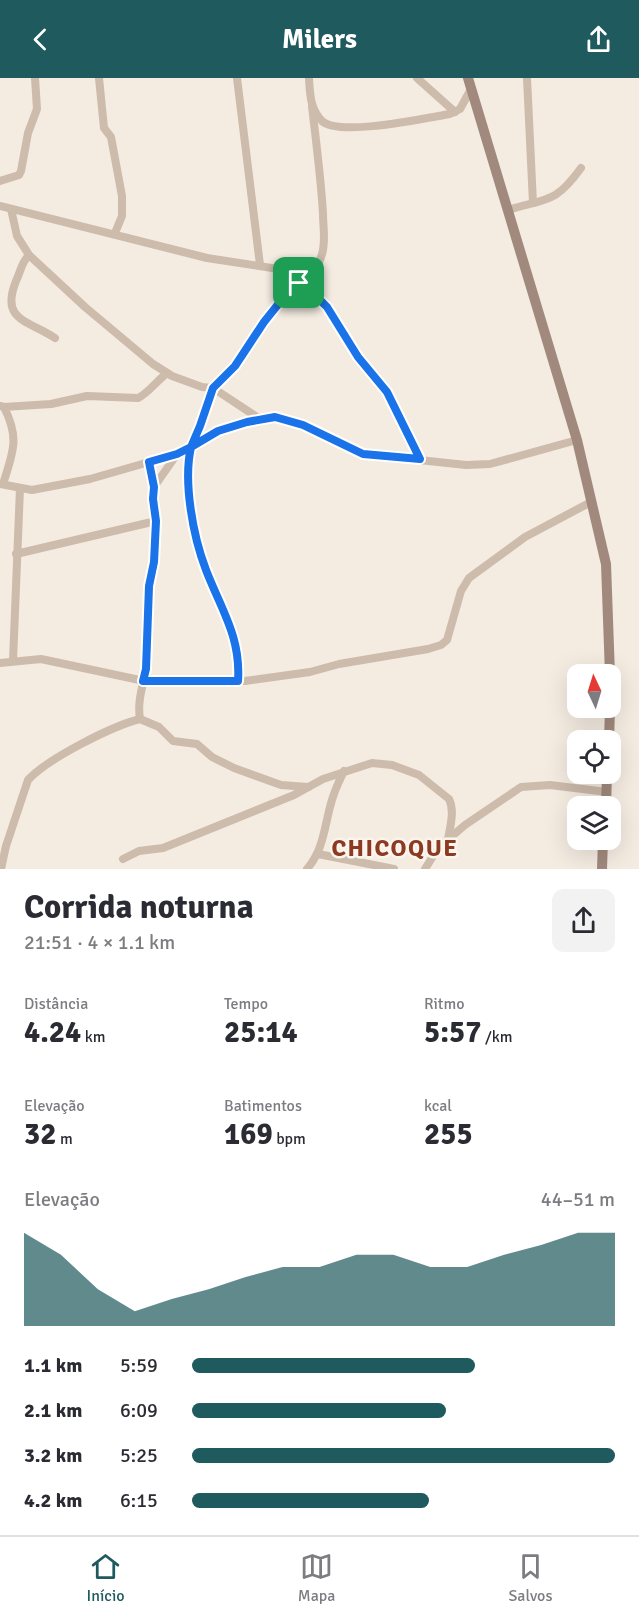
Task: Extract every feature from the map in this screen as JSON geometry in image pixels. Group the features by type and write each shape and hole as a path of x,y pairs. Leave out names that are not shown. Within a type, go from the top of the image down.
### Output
{"street":[{"path":"0,181 19,175 21,171 28,133 37,109 35,78"},
{"path":"99,78 104,128 111,137 122,196 122,216 115,233"},
{"path":"237,78 260,265"},
{"path":"238,681 240,661 237,647 224,607 205,568 197,540 187,476 191,447 213,388 235,366 264,322 292,287 319,264 324,246 321,186 309,78"},
{"path":"417,78 455,112"},
{"path":"528,78 533,202"},
{"path":"312,106 323,122 336,127 358,128 455,112 460,109 470,84"},
{"path":"470,84 577,440 606,564 610,664"},
{"path":"508,210 552,199 559,194 580,168"},
{"path":"0,206 115,233 207,258 310,274"},
{"path":"11,209 17,236 29,255 85,307 167,373 182,381 213,388 260,419"},
{"path":"29,255 22,263 10,305 14,314 55,338"},
{"path":"299,283 308,288 327,307 358,357 387,392 420,459"},
{"path":"167,373 154,382 144,396 138,398 87,396 51,404 2,406 13,424 15,435 12,454 1,484 32,490 54,487 177,454 218,431 275,417 324,434 363,454 477,466 577,440"},
{"path":"13,424 20,405"},
{"path":"154,487 177,454"},
{"path":"140,719 139,702 146,669 149,586 154,562 156,521 154,487 149,462"},
{"path":"13,662 20,488"},
{"path":"0,663 41,659 143,681 238,681 310,672 339,664 395,656 441,645 447,640 461,591 469,578 525,537 591,502"},
{"path":"16,554 156,521"},
{"path":"1,869 6,846 28,780 34,773 70,752 140,719 159,727 173,741 197,744 212,758 234,768 281,785 308,787"},
{"path":"123,859 139,851 163,848 294,795 344,771 372,762 392,765 419,775 448,799 452,805 448,839"},
{"path":"309,868 318,854 334,792 344,771"},
{"path":"607,784 607,796"},
{"path":"425,869 438,848 448,839 521,787 550,785 607,792"},
{"path":"602,869 603,850"},
{"path":"318,854 394,869"}],"district":[{"name":"CHICOQUE","path":"395,848"}],"route":[{"path":"299,283 292,287 253,336 235,366 213,388 191,447 177,454 149,462 154,487 156,521 154,562 149,586 146,669 143,681 238,681 240,661 237,647 224,607 205,568 197,540 187,476 187,462 191,447 218,431 247,422 275,417 303,425 363,454 420,459 387,392 358,357 338,321 327,307 308,288 299,283"}]}
